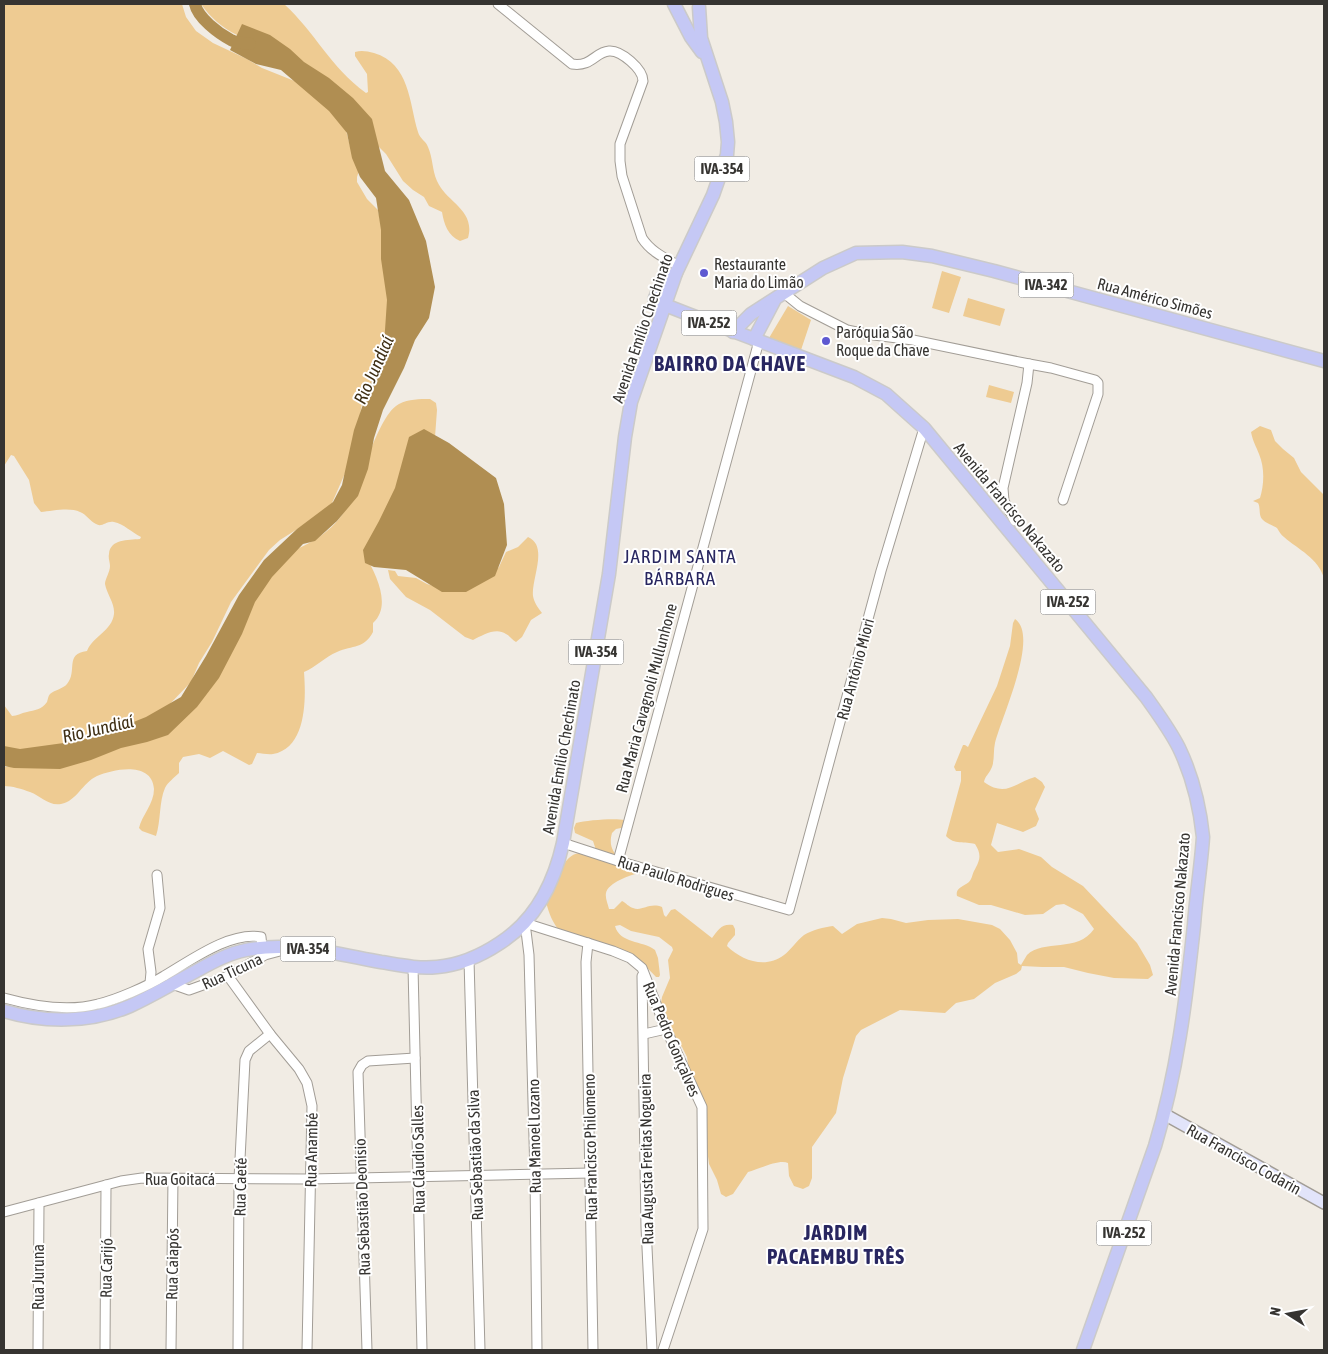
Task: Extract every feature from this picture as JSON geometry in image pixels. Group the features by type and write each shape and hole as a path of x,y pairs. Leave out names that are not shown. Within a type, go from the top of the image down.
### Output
{"main road":[{"name":"Avenida Emílio Chechinato","path":"4,1010 47,1019 75,1019 98,1016 129,1006 218,959 244,950 271,946 293,947 413,967 438,967 469,960 507,939 525,923 548,891 557,868 563,843 610,567 625,436 631,402 658,324 659,289 667,278 678,270 713,195 727,155 728,142 722,102 701,38 700,5"},
{"path":"676,7 681,12 691,13 700,5"},
{"name":"Avenida Emílio Chechinato","path":"676,7 691,37 707,60"},
{"name":"Rua Américo Simões","path":"733,332 751,314 815,272 856,253 902,252 932,256 1001,273 1324,362"},
{"name":"Rua Maria Cavagnoli Mullunhone","path":"757,340 779,297"},
{"name":"Avenida Francisco Nakazato","path":"660,302 714,325 854,377 886,394 924,428 1146,697 1168,728 1180,750 1200,814 1203,837 1189,981 1177,1058 1164,1114 1083,1350"},
{"path":"714,325 751,314"}],"street":[{"path":"498,4 572,64 580,65 587,63 611,51 617,53 641,71 643,81 620,144 622,176 642,238 647,246 678,270"},
{"path":"779,297 847,330 913,340 1051,368 1098,382 1098,394 1063,500"},
{"name":"Rua Maria Cavagnoli Mullunhone","path":"618,861 757,340"},
{"path":"1015,521 1004,501 1003,488 1027,383 1029,364"},
{"name":"Rua Antônio Miori","path":"789,910 877,588 924,428"},
{"name":"Rua Paulo Rodrigues","path":"563,843 618,861 789,910"},
{"path":"150,983 151,972 148,949 160,908 157,875"},
{"name":"Rua Pedro Gonçalves","path":"525,923 630,958 642,968 666,1029 702,1107 703,1229 663,1350"},
{"name":"Rua Manoel Lozano","path":"525,923 529,955 535,1175 537,1350"},
{"path":"4,998 33,1004 78,1008 99,1004 150,983 216,947 239,938 261,937 262,947"},
{"name":"Rua Francisco Philomeno","path":"588,943 586,962 593,1350"},
{"name":"Rua Ticuna","path":"172,984 189,990 228,976 265,955 293,947"},
{"name":"Rua Sebastião da Silva","path":"469,960 480,1350"},
{"name":"Rua Cláudio Salles","path":"413,967 422,1350"},
{"name":"Rua Augusta Freitas Nogueira","path":"642,968 646,1227 652,1350"},
{"name":"Rua Anambé","path":"228,976 270,1034 299,1069 307,1083 312,1106 307,1350"},
{"path":"644,1034 666,1029"},
{"name":"Rua Caeté","path":"238,1350 239,1179 245,1060 250,1051 270,1034"},
{"name":"Rua Sebastião Deonísio","path":"367,1350 358,1072 362,1065 368,1061 415,1058"},
{"name":"Rua Francisco Codarin","path":"1164,1114 1324,1203"},
{"name":"Rua Goitacá","path":"4,1212 106,1185 142,1178 310,1179 591,1173"},
{"name":"Rua Caiapós","path":"171,1350 173,1178"},
{"name":"Rua Carijó","path":"105,1350 106,1185"},
{"name":"Rua Juruna","path":"38,1350 39,1203"}],"shaded area":[{"path":"4,4 182,4 186,17 196,31 213,43 262,68 302,84 324,100 346,130 350,146 361,164 357,182 367,199 378,210 395,299 384,351 374,368 373,381 362,403 346,471 332,503 323,513 280,540 269,550 231,602 191,682 167,707 150,718 84,746 4,754 4,705 12,716 38,709 47,702 50,694 67,684 72,674 73,659 80,653 87,651 93,641 113,620 113,606 105,584 110,568 110,549 120,541 140,539 141,537 118,523 109,522 98,525 82,513 76,511 41,512 34,503 29,480 14,456 11,455 4,466"},
{"path":"201,4 284,4 305,26 342,72 366,93 368,92 367,74 355,56 355,52 364,51 386,58 395,66 406,85 418,132 430,151 437,181 468,220 468,238 460,241 452,236 445,225 442,212 429,206 424,197 403,181 386,154 373,141 237,35 226,29"},
{"path":"242,24 270,35 290,49 304,62 329,78 353,98 372,119 385,171 409,200 426,241 435,287 429,318 415,340 404,368 383,410 374,438 368,469 358,496 337,521 315,541 303,544 272,577 255,602 242,634 219,678 197,707 168,735 121,748 91,760 60,769 4,766 4,746 20,749 96,737 146,717 181,697 239,595 264,560 297,529 333,502 342,485 354,430 384,345 387,300 381,259 381,230 376,198 360,177 352,158 347,133 329,111 281,70 256,64 230,50"},
{"path":"942,271 961,277 949,313 932,308"},
{"path":"968,298 1005,309 1000,326 963,316"},
{"path":"788,306 811,320 800,353 769,338"},
{"path":"989,385 1014,392 1011,403 986,397"},
{"path":"430,399 436,403 437,410 435,437 366,557 378,581 382,599 379,616 373,623 373,632 362,644 333,654 304,672 305,695 302,720 292,742 284,750 273,754 257,753 252,764 249,765 223,751 210,758 199,754 183,757 179,763 179,773 168,784 163,793 156,836 139,828 152,800 154,789 152,780 147,774 140,771 131,769 113,771 97,776 87,783 75,796 61,804 52,804 24,790 4,786 4,767 53,767 154,736 282,555 316,539 331,527 344,512 376,437 391,411 399,404 407,401"},
{"path":"1260,426 1271,430 1275,441 1294,458 1301,472 1324,495 1324,578 1313,560 1283,536 1277,528 1263,520 1258,503 1253,501 1260,498 1263,476 1261,459 1251,432"},
{"path":"424,429 449,443 496,478 504,504 507,545 495,576 466,592 442,592 406,570 374,567 365,563 363,550 395,488 409,437"},
{"path":"528,537 534,541 537,548 538,564 533,596 536,605 542,613 531,620 522,637 516,642 498,631 489,632 473,640 465,637 430,610 406,597 390,579 388,570 395,571 398,576 416,578 441,588 492,574 499,567 506,552 518,547"},
{"path":"1015,619 1022,628 1021,659 1017,678 995,743 992,766 984,782 992,787 1005,789 1035,777 1045,787 1035,809 1039,819 1036,826 1023,832 997,823 991,845 998,852 1019,849 1041,857 1052,867 1083,886 1137,943 1150,965 1153,975 1148,979 1114,978 1064,967 1022,966 1021,970 1016,974 995,983 974,999 956,1003 945,1013 900,1010 861,1030 856,1036 843,1078 836,1113 812,1147 812,1178 809,1186 803,1189 794,1186 789,1176 788,1163 780,1162 748,1172 733,1194 726,1197 721,1194 709,1164 703,1118 690,1078 687,1057 682,1047 672,1035 661,1003 670,978 668,960 673,950 672,947 659,937 631,931 620,925 615,926 618,932 626,939 655,950 660,975 656,977 641,962 627,953 608,947 584,943 565,935 551,917 546,902 565,863 573,855 590,853 596,850 593,841 575,833 576,823 615,819 625,820 626,827 616,829 612,833 611,846 617,856 639,873 620,880 608,889 606,897 609,909 614,909 622,901 636,909 653,906 662,907 666,917 671,910 675,909 712,938 723,926 733,925 735,935 727,946 740,956 754,961 770,962 777,959 787,953 804,935 814,930 833,926 842,934 857,924 882,918 906,923 958,919 992,925 1000,929 1010,940 1017,953 1018,963 1021,965 1027,955 1034,950 1079,941 1094,929 1083,914 1064,904 1056,905 1043,914 1025,915 991,905 979,905 957,896 958,889 971,880 979,861 979,854 975,844 952,841 946,836 961,781 961,771 956,771 954,767 963,745 968,747 997,686 1010,646"}],"waterway":[{"name":"Rio Jundiaí","path":"195,4 200,15 209,25 233,41 250,44"}],"place":[{"name":"Restaurante Maria do Limão","path":"704,273"},
{"name":"Paróquia São Roque da Chave","path":"826,341"}],"district":[{"name":"BAIRRO DA CHAVE","path":"730,364"},
{"name":"JARDIM SANTA BÁRBARA","path":"680,567"},
{"name":"JARDIM PACAEMBU TRÊS","path":"836,1245"}]}
